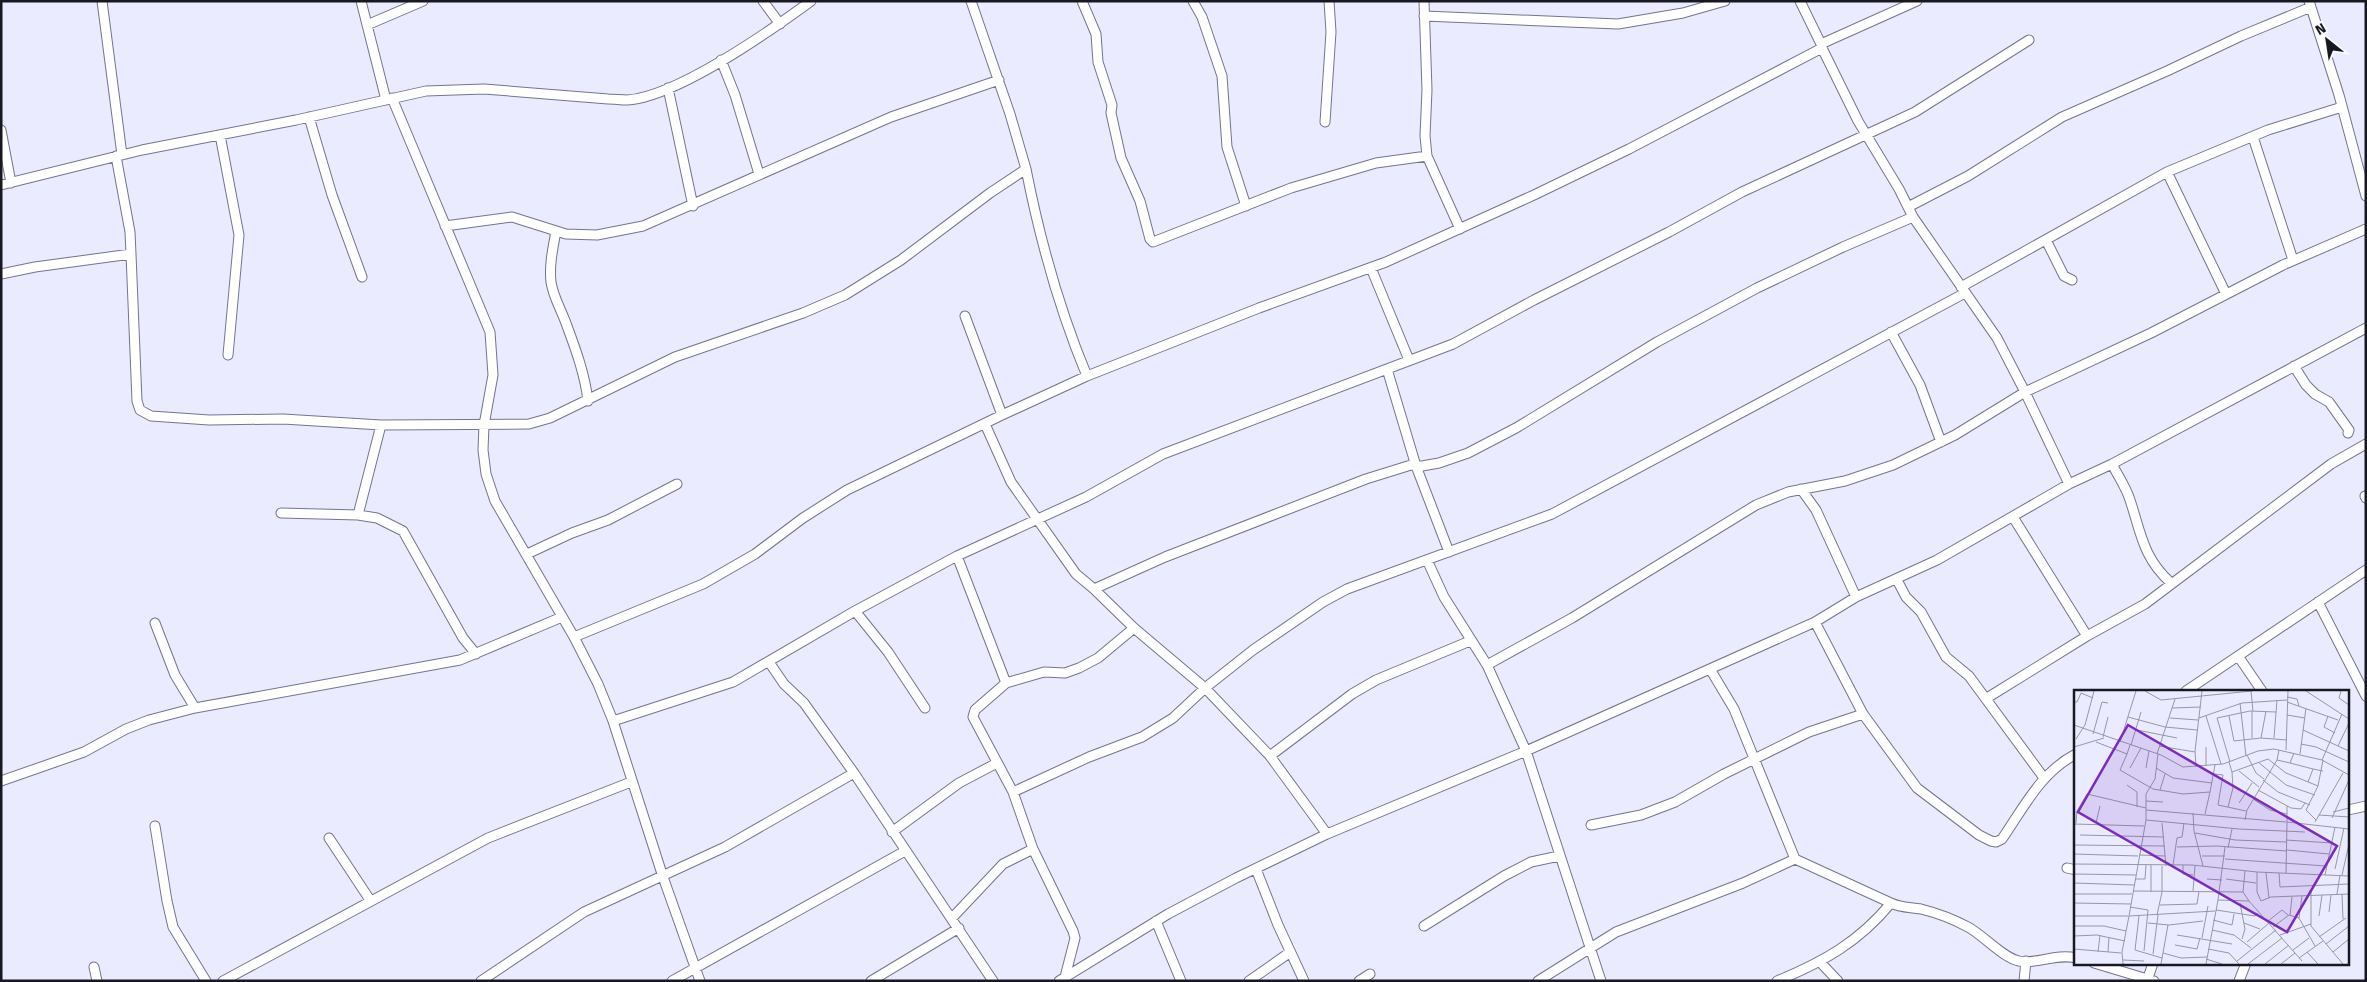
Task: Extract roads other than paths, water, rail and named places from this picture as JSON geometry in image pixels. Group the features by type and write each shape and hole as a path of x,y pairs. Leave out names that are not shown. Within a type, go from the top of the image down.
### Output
{"street":[{"path":"102,1 119,155 130,232 137,401 140,410 151,416 187,419 283,419 381,425 529,424 550,418 588,401 675,357 803,313 845,295 901,260 990,193 1026,169"},
{"path":"361,1 389,99 490,332 493,375 484,425 483,450 486,474 495,501 574,636 598,684 613,721 631,782 700,981"},
{"path":"367,25 423,1"},
{"path":"763,1 780,24"},
{"path":"1,130 6,184 119,155 309,117 426,91 459,88 627,100 668,88 721,60 780,24 811,1"},
{"path":"971,1 999,80 1026,169 1050,272 1073,343 1088,376"},
{"path":"1082,1 1096,34 1098,62 1112,105 1111,113 1122,158 1140,201 1151,240 1156,242 1291,188 1376,163 1427,156"},
{"path":"1193,1 1202,17 1222,76 1227,147 1246,206"},
{"path":"1325,122 1331,32 1329,1"},
{"path":"1424,1 1427,90 1424,136 1427,156 1460,229"},
{"path":"1424,16 1618,24 1683,13 1725,1"},
{"path":"1800,1 1865,134 1913,217 1996,338 2025,392 2069,484"},
{"path":"574,636 703,584 755,554 803,518 847,490 1002,415 1088,376 1259,308 1371,268 1460,229 1629,149 1822,46 1917,1"},
{"path":"1908,207 1968,176 2062,117 2167,72 2310,4 2342,107 2366,196"},
{"path":"613,721 733,682 855,611 956,556 1086,497 1163,454 1453,344 1534,300 1670,232 1742,192 1915,112 2029,40"},
{"path":"721,60 735,95 759,174"},
{"path":"445,226 512,217 566,234 597,235 634,228 693,206 759,174 891,116 999,80"},
{"path":"668,88 693,206"},
{"path":"1013,792 1089,757 1142,737 1173,718 1205,688 1253,650 1323,602 1348,588 1552,514 1892,332 2046,240 2167,172 2252,137 2342,107"},
{"path":"309,117 332,195 362,277"},
{"path":"220,135 239,235 228,355"},
{"path":"2252,137 2293,260"},
{"path":"2167,172 2226,294"},
{"path":"1094,589 1165,558 1366,480 1411,465 1439,463 1468,453 1562,400 1657,342 1757,288 1913,217"},
{"path":"1487,665 1572,618 1756,505 1801,489 1845,481 1893,465 1941,442 2025,392 2143,337 2293,260 2366,229"},
{"path":"556,231 551,263 551,281 580,364 588,401"},
{"path":"2046,240 2064,276 2072,280"},
{"path":"1,274 35,267 131,254"},
{"path":"1371,268 1409,360"},
{"path":"965,316 1002,415"},
{"path":"1062,979 1156,921 1236,878 1327,834 1526,751 1815,622 1856,597 1897,580 1937,560 2069,484 2112,464 2366,328"},
{"path":"1892,332 1920,385 1941,442"},
{"path":"2294,366 2306,385 2335,409 2349,430 2348,433"},
{"path":"1387,369 1416,466 1449,552"},
{"path":"985,424 1011,482 1076,574 1134,628 1205,688 1270,756 1327,834"},
{"path":"358,515 381,425"},
{"path":"1987,698 2087,636 2145,604 2331,464 2366,444"},
{"path":"2112,464 2129,498 2139,537 2160,573 2171,583"},
{"path":"527,554 572,533 608,520 677,484"},
{"path":"1801,489 1816,510 1856,597"},
{"path":"281,513 358,515 377,518 403,531 463,638 476,654"},
{"path":"2013,516 2087,636"},
{"path":"956,556 1006,683"},
{"path":"1427,560 1444,597 1470,641 1487,665 1526,751 1601,981"},
{"path":"2187,690 2366,570"},
{"path":"1897,580 1906,597 1921,612 1946,657 1970,676 2044,778"},
{"path":"2318,602 2366,696"},
{"path":"855,611 888,652 925,708"},
{"path":"1,781 84,752 133,726 195,708 460,660 562,617"},
{"path":"1815,622 1863,714 1917,788 1979,835 1996,842 2002,839 2044,778 2062,761 2074,755"},
{"path":"156,623 175,675 195,708"},
{"path":"1062,979 1075,938 1073,930 1033,849 1013,792 973,713 1006,683 1044,672 1065,673 1079,668 1098,658 1134,628"},
{"path":"1270,756 1352,694 1376,680 1470,641"},
{"path":"2238,656 2261,690"},
{"path":"769,662 784,684 804,703 854,773 993,981"},
{"path":"1710,669 1734,709 1795,859 1901,907 1930,911 1957,922 1982,936 2004,954 2019,961 2059,957 2074,958"},
{"path":"1591,825 1641,815 1675,802 1753,759 1808,732 1863,714"},
{"path":"892,832 959,783 997,763"},
{"path":"481,981 584,912 725,847 854,773"},
{"path":"223,981 488,838 631,782"},
{"path":"2350,810 2366,806"},
{"path":"155,826 173,927 206,981"},
{"path":"329,838 370,900"},
{"path":"952,918 1003,864 1033,849"},
{"path":"672,981 905,851"},
{"path":"1424,926 1504,876 1531,862 1559,856"},
{"path":"1538,981 1616,932 1744,883 1795,859"},
{"path":"1256,869 1290,953 1304,981"},
{"path":"1777,981 1820,962 1847,945 1884,913 1891,903"},
{"path":"1156,921 1181,981"},
{"path":"871,981 958,928"},
{"path":"1249,981 1290,953"},
{"path":"2024,981 2026,961"},
{"path":"1820,962 1838,981"},
{"path":"2098,964 2151,979 2152,964"},
{"path":"2239,981 2246,964"},
{"path":"94,967 97,981"},
{"path":"1360,981 1370,974"}]}
